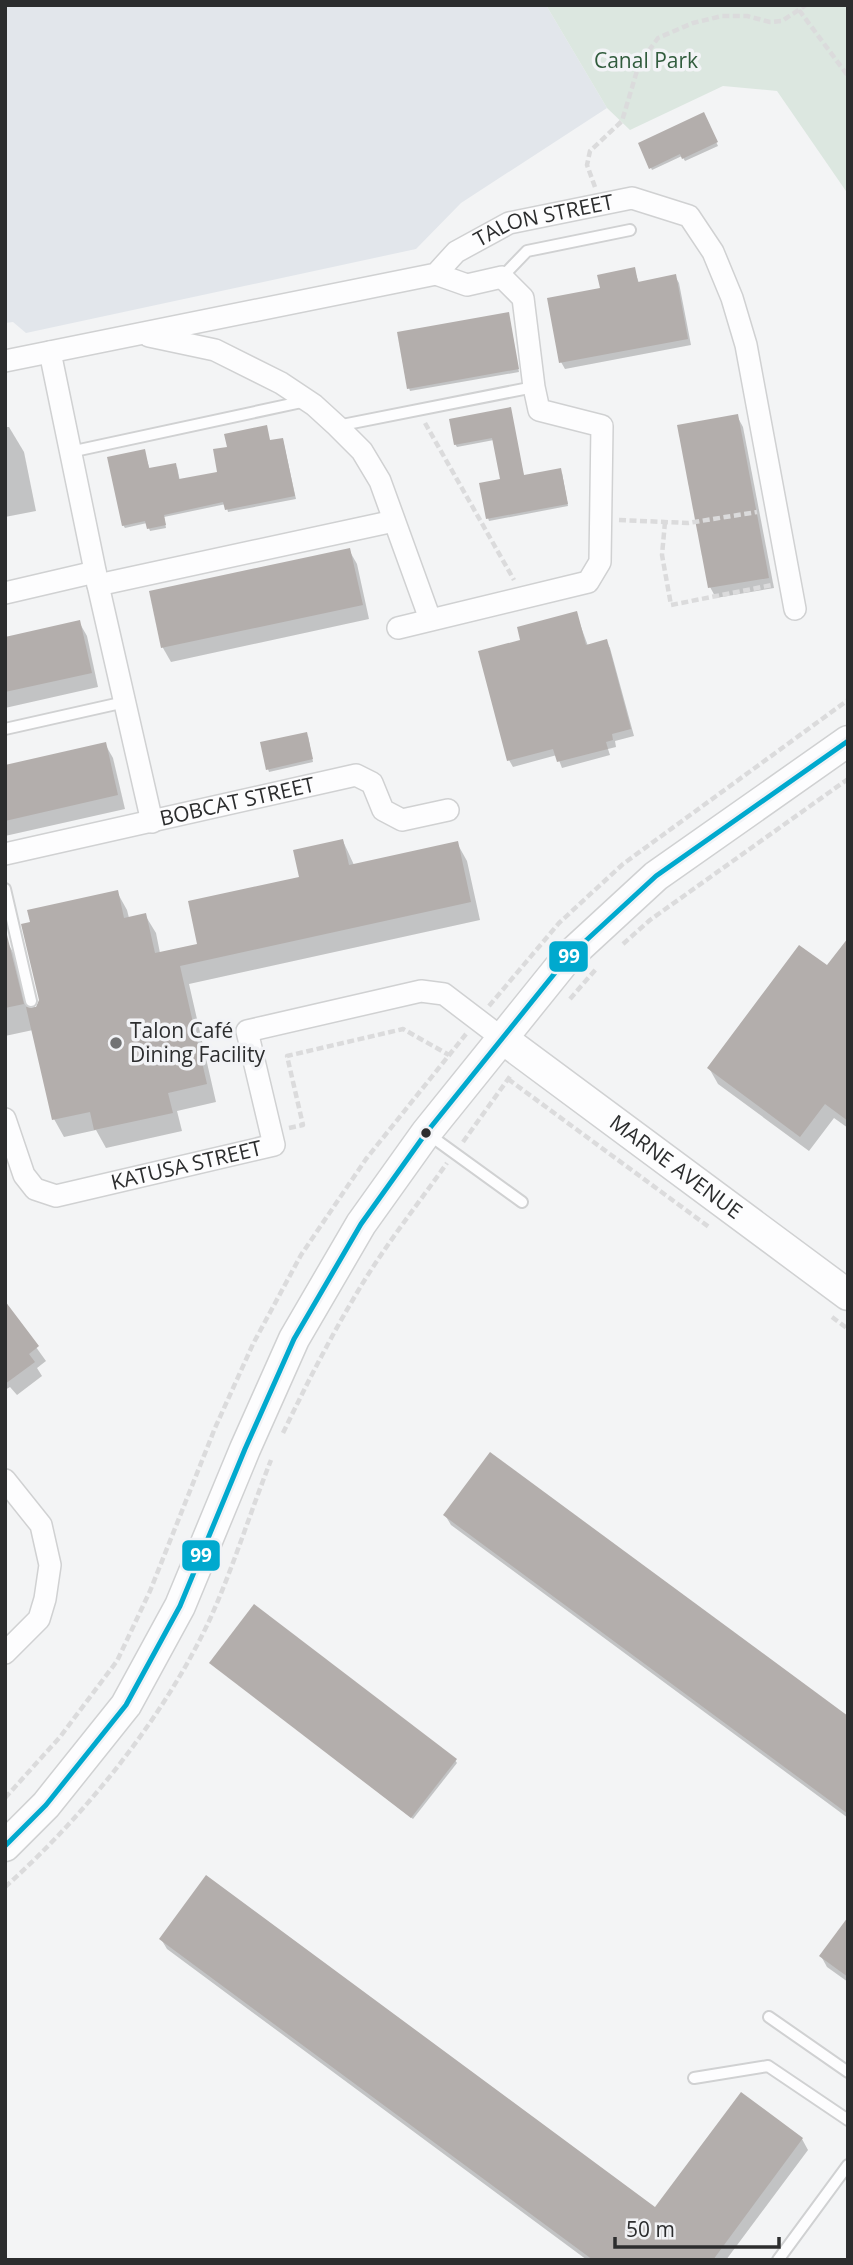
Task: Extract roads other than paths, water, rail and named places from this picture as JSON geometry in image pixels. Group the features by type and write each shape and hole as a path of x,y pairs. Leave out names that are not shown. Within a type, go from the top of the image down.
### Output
{"street":[{"name":"TALON STREET","path":"436,274 456,252 509,223 632,198 690,216 713,252 732,298 746,345 795,609"},
{"path":"5,361 436,274 467,285 502,277 523,298 534,387 540,410 602,426 600,562 588,582 398,628"},
{"path":"140,334 215,349 281,383 337,426 362,452 380,481 430,619"},
{"path":"50,352 96,579 152,822"},
{"path":"5,593 96,579 394,521"},
{"path":"5,1846 46,1805 126,1704 180,1606 294,1339 361,1224 426,1133 505,1059 567,958 656,876 848,741"},
{"name":"BOBCAT STREET","path":"5,854 356,775 372,783 383,810 402,820 448,810"},
{"name":"KATUSA STREET","path":"5,1119 24,1175 35,1188 56,1196 274,1145 247,1031 421,991 444,995 505,1059"},
{"name":"MARNE AVENUE","path":"505,1059 837,1304"},
{"path":"5,1479 41,1525 50,1565 39,1619 5,1653"}],"lane":[{"path":"502,277 527,250 630,230"},
{"path":"337,426 534,387"},
{"path":"70,452 306,401"},
{"path":"5,729 125,702"},
{"path":"5,890 31,1001"},
{"path":"426,1133 522,1202"},
{"path":"769,2017 848,2072"},
{"path":"694,2078 768,2066 848,2120"},
{"path":"778,2260 848,2165"}],"place":[{"name":"Talon Café Dining Facility","path":"116,1043"}],"park label":[{"name":"Canal Park","path":"646,61"}]}
